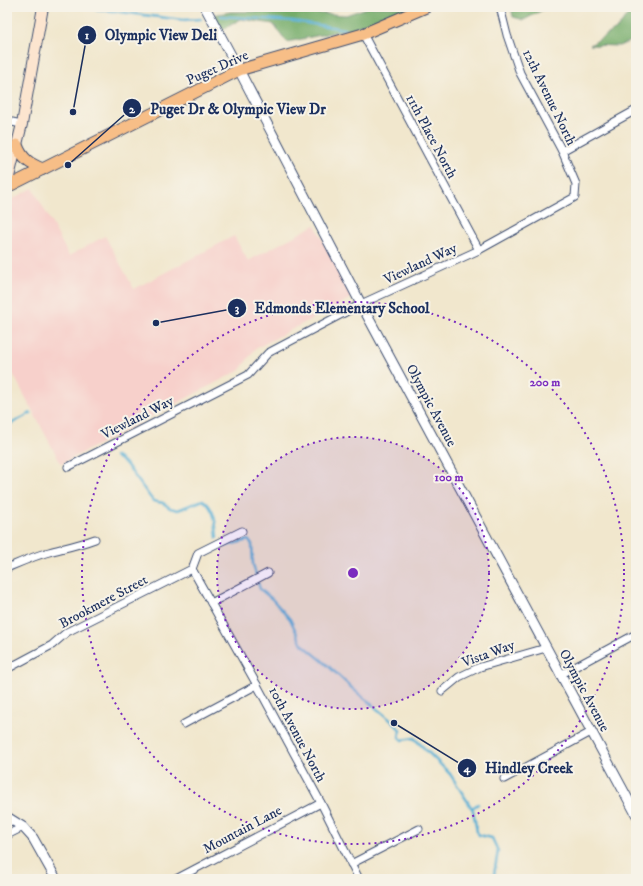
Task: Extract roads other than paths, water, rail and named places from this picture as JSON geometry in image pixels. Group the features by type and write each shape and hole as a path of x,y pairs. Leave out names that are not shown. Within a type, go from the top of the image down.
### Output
{"main road":[{"path":"7,186 22,124 43,7"},
{"name":"Puget Drive","path":"7,186 239,70 363,34 426,7"},
{"path":"17,145 23,157 28,162 43,169"}],"street":[{"name":"Olympic Avenue","path":"205,7 361,304 636,814"},
{"name":"12th Avenue North","path":"500,7 507,35 520,73 562,151 576,184 575,197"},
{"name":"11th Place North","path":"363,34 479,250"},
{"path":"562,151 636,110"},
{"path":"7,121 22,124"},
{"name":"Viewland Way","path":"68,467 248,375 268,353 361,304 479,250 575,197"},
{"path":"192,569 198,553 242,531"},
{"path":"7,568 31,557 79,545 95,539"},
{"name":"10th Avenue North","path":"192,569 321,802 359,879"},
{"name":"Brookmere Street","path":"7,669 52,645 67,632 192,569"},
{"path":"211,603 268,573"},
{"path":"560,675 636,634"},
{"name":"Vista Way","path":"442,690 459,677 480,666 546,648"},
{"path":"184,724 257,685"},
{"path":"504,778 591,732"},
{"name":"Mountain Lane","path":"176,879 321,802"},
{"path":"7,817 23,827 33,838 56,879"},
{"path":"7,835 23,827"},
{"path":"351,864 419,829"}],"waterway":[{"path":"80,7 183,20 201,19"},
{"path":"221,16 293,21 344,29"},
{"path":"7,426 31,413"},
{"path":"115,456 126,464 153,501 163,503 170,508 178,510 203,500 207,503 210,507 215,522 217,538"},
{"path":"225,546 248,540 252,544 253,564 256,575"},
{"path":"258,583 260,589 272,599 290,619 302,644 394,723 400,730 399,737 402,740 414,738 450,774 473,810 477,832 479,835 492,838 498,851 494,875 497,879"},
{"path":"472,808 478,804"}],"place":[{"name":"Olympic View Deli","path":"73,112"},
{"name":"Puget Dr & Olympic View Dr","path":"68,165"},
{"name":"Edmonds Elementary School","path":"156,323"},
{"name":"Hindley Creek","path":"394,723"}]}
